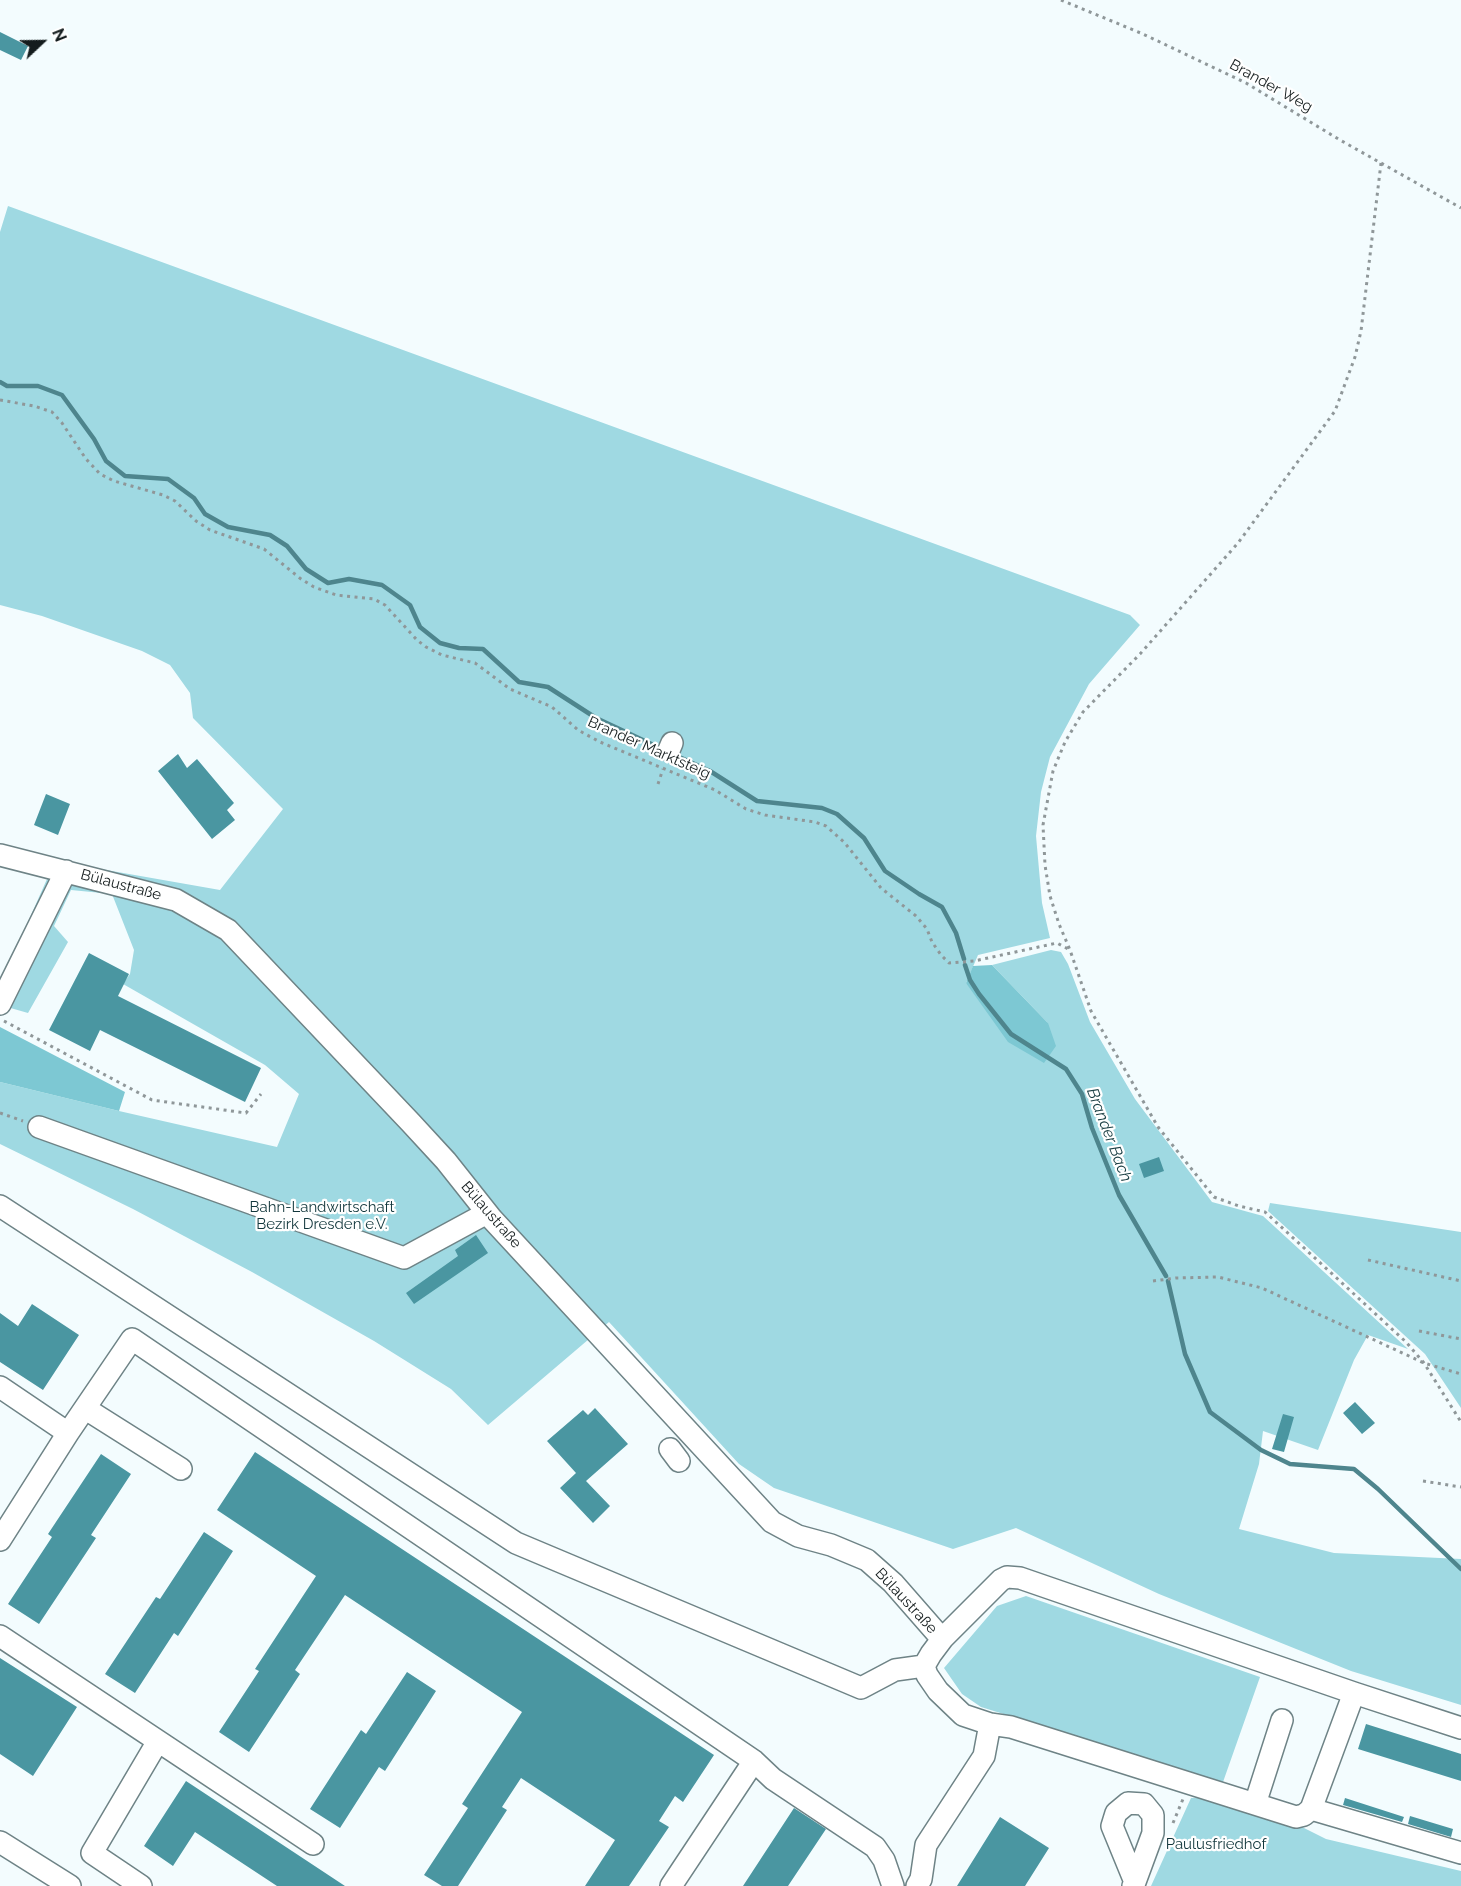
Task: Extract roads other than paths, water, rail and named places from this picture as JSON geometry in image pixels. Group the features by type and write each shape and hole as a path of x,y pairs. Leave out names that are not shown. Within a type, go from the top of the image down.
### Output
{"street":[{"name":"Bülaustraße","path":"0,855 176,900 228,930 446,1161 487,1213 772,1522 798,1536 831,1545 867,1560 893,1583 942,1640"},
{"path":"0,1004 66,871"},
{"path":"39,1127 404,1258 487,1213"},
{"path":"0,1206 516,1543 861,1688 896,1670 924,1666 938,1691 963,1715 990,1724 1011,1727 1296,1817 1304,1815 1311,1809 1354,1693"},
{"path":"0,1540 68,1433 132,1339 754,1761 773,1779 875,1847 884,1860 893,1886"},
{"path":"0,1387 68,1433"},
{"path":"86,1409 181,1469"},
{"name":"Bülaustraße","path":"924,1666 942,1640 1001,1581 1007,1577 1020,1578 1461,1728"},
{"path":"0,1636 313,1844"},
{"path":"1255,1804 1282,1720"},
{"path":"917,1886 921,1879 926,1845 984,1756 990,1724"},
{"path":"141,1886 92,1853 159,1741"},
{"path":"671,1886 754,1761"},
{"path":"1311,1809 1461,1853"},
{"path":"0,1842 70,1886"}],"waterway":[{"name":"Brander Bach","path":"0,382 7,386 38,386 62,395 94,439 106,461 125,476 168,479 194,498 205,514 228,527 270,535 287,546 306,569 328,583 349,579 382,585 410,605 420,627 440,643 459,648 483,649 519,682 548,687 596,718 662,749"},
{"name":"Brander Bach","path":"677,756 710,771 757,801 822,808 837,814 864,838 885,871 942,907 956,933 964,959"},
{"name":"Brander Bach","path":"965,965 970,980 979,994 1011,1034 1066,1069 1082,1094 1092,1128 1119,1195 1166,1276"},
{"name":"Brander Bach","path":"1168,1281 1185,1354 1210,1412 1261,1450 1290,1464 1354,1469 1461,1569"}],"park label":[{"name":"Bahn-Landwirtschaft Bezirk Dresden e.V.","path":"322,1216"},
{"name":"Paulusfriedhof","path":"1216,1844"}]}
